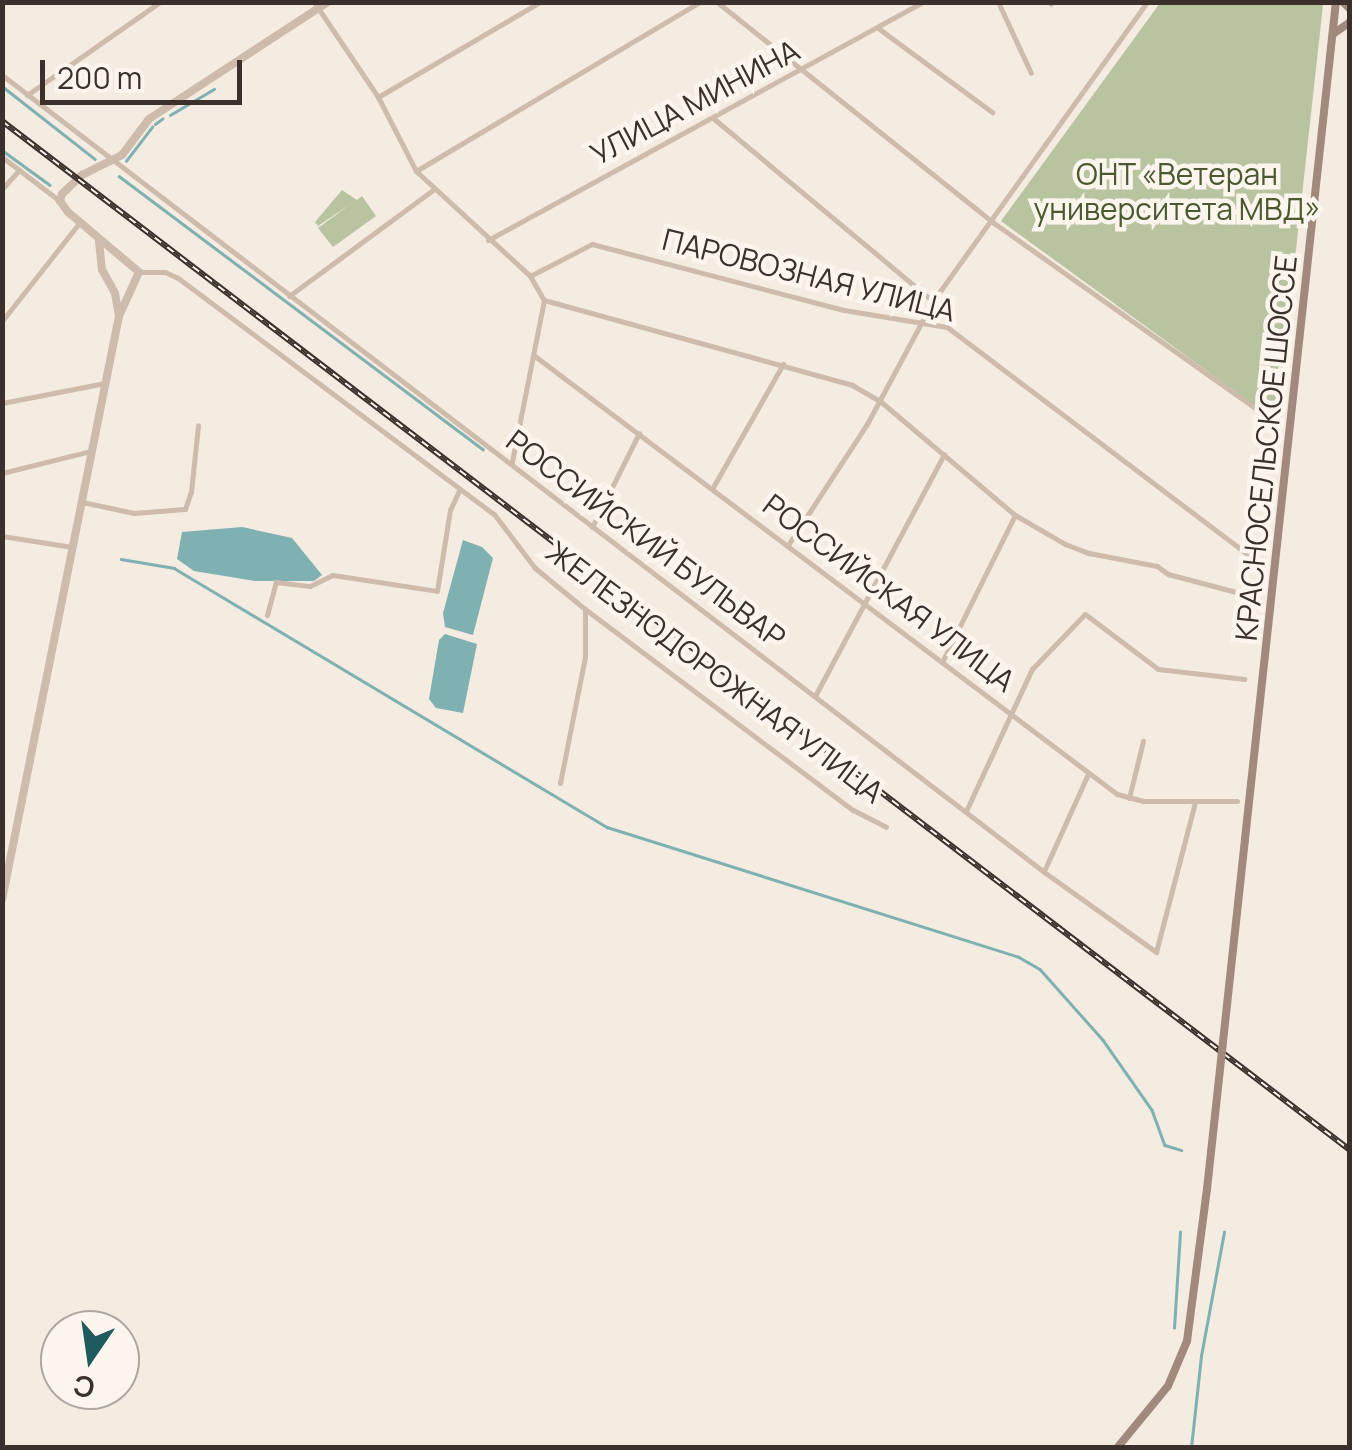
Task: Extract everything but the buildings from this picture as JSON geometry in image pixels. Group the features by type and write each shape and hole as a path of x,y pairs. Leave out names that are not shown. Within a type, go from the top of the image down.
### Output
{"main road":[{"path":"1339,2 1350,10"},
{"name":"КРАСНОСЕЛЬСКОЕ ШОССЕ","path":"1117,1448 1168,1386 1193,1320 1332,36 1339,2"},
{"path":"1332,36 1350,22"}],"street":[{"path":"27,95 160,2"},
{"path":"61,204 74,181 122,156 153,116 316,6 328,2"},
{"path":"378,96 540,2"},
{"path":"416,171 700,2"},
{"path":"717,2 991,221 1274,422"},
{"name":"УЛИЦА МИНИНА","path":"488,240 923,2"},
{"path":"998,2 1031,73"},
{"path":"788,546 880,401 932,301 1147,2"},
{"path":"316,6 378,96 416,171 530,276 544,300 536,357 511,464"},
{"path":"878,28 992,112"},
{"name":"РОССИЙСКИЙ БУЛЬВАР","path":"2,75 109,161 123,167 1044,872 1156,952 1194,802"},
{"path":"713,118 932,301"},
{"path":"2,158 139,272 119,316 2,900"},
{"path":"2,189 19,170"},
{"path":"289,296 434,189"},
{"path":"2,321 80,222"},
{"path":"98,239 119,316"},
{"name":"ПАРОВОЗНАЯ УЛИЦА","path":"530,276 592,244 844,310 919,322 958,333 1252,558"},
{"path":"102,261 119,252"},
{"name":"ЖЕЛЕЗНОДОРОЖНАЯ УЛИЦА","path":"139,272 165,272 178,278 506,524 522,554 585,610 854,810 886,827"},
{"path":"112,285 124,289 136,285"},
{"path":"544,300 852,385 880,401 1015,514 1089,554 1156,566 1168,574 1254,597"},
{"name":"РОССИЙСКАЯ УЛИЦА","path":"536,357 1088,774 1129,798 1237,801"},
{"path":"712,489 783,364"},
{"path":"2,404 105,383"},
{"path":"82,502 134,514 185,509 192,492 198,425"},
{"path":"592,527 639,433"},
{"path":"2,473 91,451"},
{"path":"815,696 944,454"},
{"path":"267,615 276,582 310,586 333,575 437,590 450,510 459,491"},
{"path":"942,662 1015,514"},
{"path":"2,536 72,546"},
{"path":"560,782 585,657 585,610"},
{"path":"966,812 1032,669 1086,614 1158,668 1244,679"},
{"path":"1129,798 1143,741"},
{"path":"1044,872 1088,774"}],"green space":[{"name":"ОНТ «Ветеран университета МВД»","path":"1321,2 1277,422 1001,221 1160,3"},
{"path":"342,190 357,200 362,196 376,216 333,247 318,228 352,203 318,226 315,222"}],"water":[{"path":"242,527 292,538 322,575 314,581 255,581 194,571 177,559 182,532"},
{"path":"463,540 482,547 493,558 473,635 445,627 443,613"},
{"path":"445,634 477,644 463,713 436,708 429,699 439,640"}],"waterway":[{"path":"2,86 95,159"},
{"path":"170,115 214,89"},
{"path":"155,124 162,119"},
{"path":"126,161 152,127"},
{"path":"2,150 50,185"},
{"path":"119,176 483,449"},
{"path":"121,559 174,568 607,827 1019,957 1040,969 1103,1040 1152,1110 1165,1145 1181,1150"},
{"path":"1174,1328 1180,1232"},
{"path":"1191,1448 1201,1356 1224,1232"}],"railway":[{"path":"2,121 1350,1150"}]}
